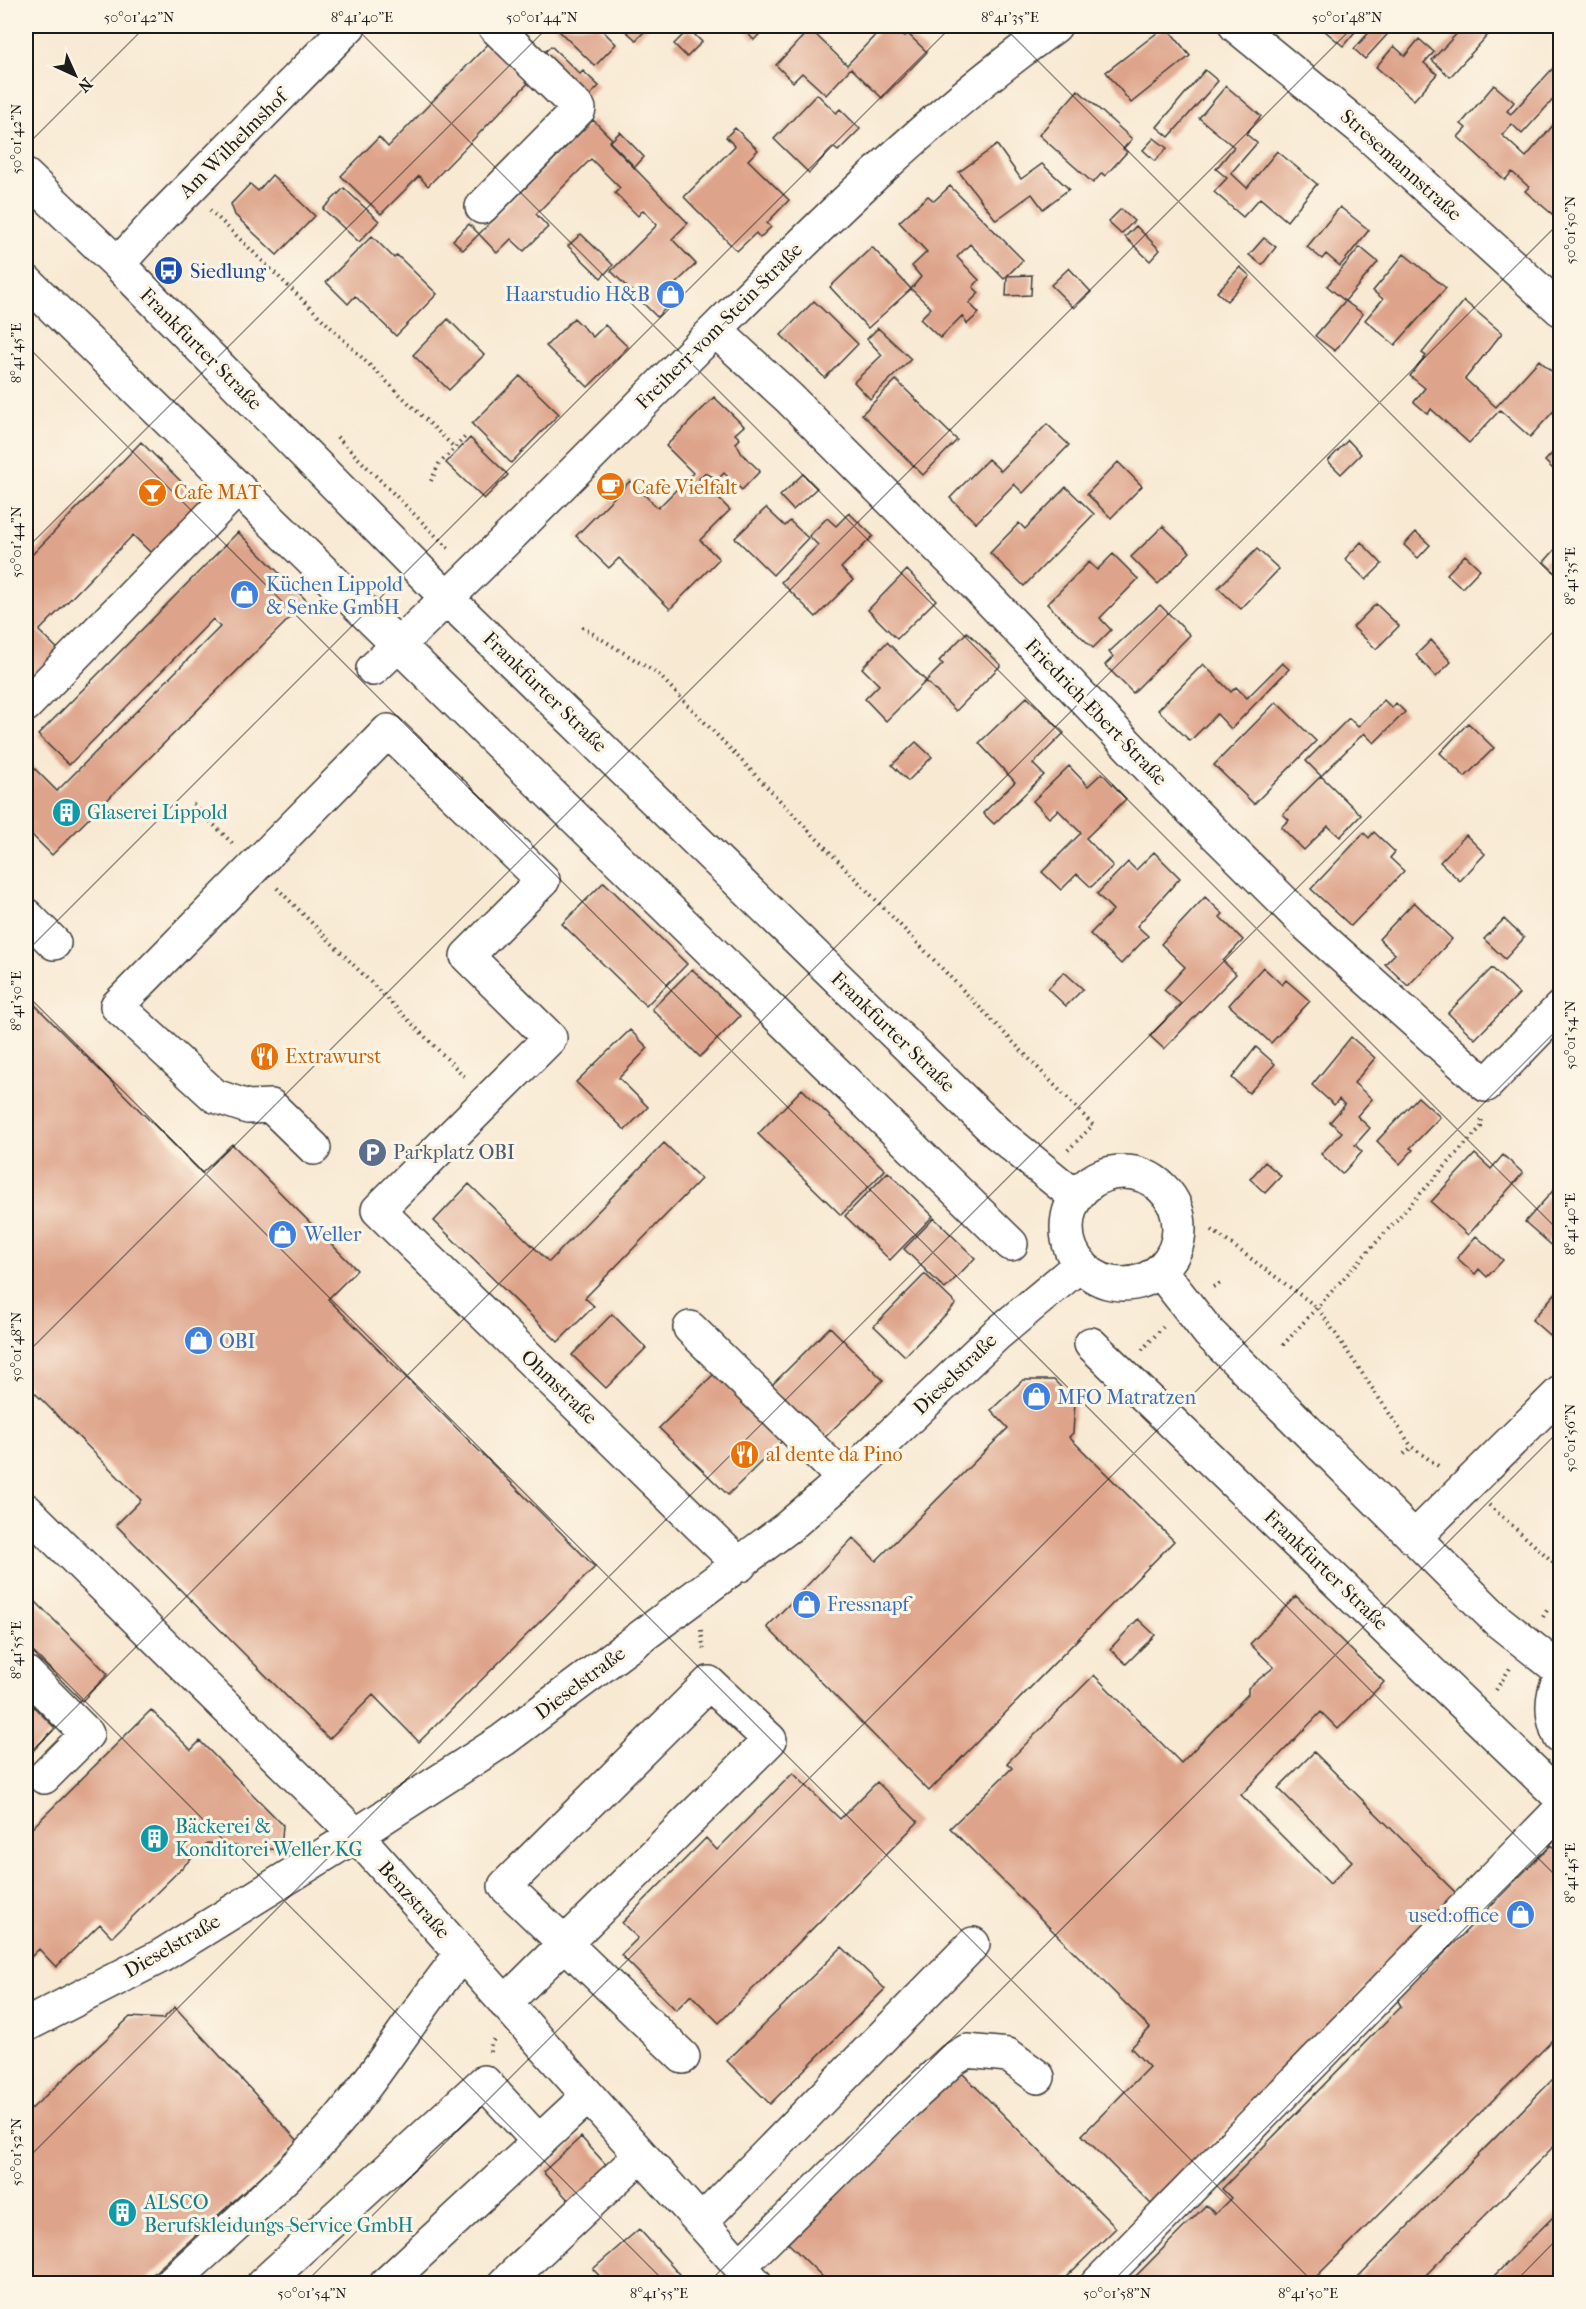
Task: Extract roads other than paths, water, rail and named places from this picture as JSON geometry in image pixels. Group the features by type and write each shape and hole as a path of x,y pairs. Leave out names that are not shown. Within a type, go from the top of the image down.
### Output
{"street":[{"name":"Am Wilhelmshof","path":"118,264 188,189 349,26"},
{"path":"482,207 579,109 494,26"},
{"name":"Freiherr-vom-Stein-Straße","path":"373,669 864,182 911,139 1055,26"},
{"name":"Stresemannstraße","path":"1236,26 1362,129 1560,309"},
{"name":"Frankfurter Straße","path":"27,179 118,264 447,598 996,1132 1076,1197"},
{"path":"26,281 1011,1244"},
{"name":"Friedrich-Ebert-Straße","path":"715,330 789,398 966,575 1169,788 1299,917 1485,1085 1560,1008"},
{"path":"26,705 238,488"},
{"name":"Ohmstraße","path":"314,1148 271,1106 248,1107 215,1096 117,1006 388,731 543,880 467,956 550,1038 378,1210 740,1564"},
{"path":"26,915 54,943"},
{"path":"1125,1171 1144,1175 1160,1185 1172,1200 1179,1218 1175,1246 1160,1270 1146,1279 1114,1283 1099,1279 1080,1264 1068,1243 1066,1227 1069,1211 1076,1197 1089,1183 1106,1174 1125,1171"},
{"name":"Dieselstraße","path":"31,2015 161,1956 356,1835 503,1740 740,1564 844,1479 996,1335 1080,1264"},
{"path":"1160,1270 1209,1333 1498,1621 1560,1670"},
{"path":"690,1328 844,1479"},
{"name":"Frankfurter Straße","path":"1092,1344 1560,1797"},
{"path":"1414,1538 1560,1393"},
{"name":"Benzstraße","path":"26,1510 356,1835 748,2275"},
{"path":"26,1673 87,1734 44,1777"},
{"path":"1560,1678 1555,1688 1552,1707 1560,1737"},
{"path":"505,2003 567,1944 770,1740 709,1683 506,1886 567,1944 683,2057"},
{"path":"1097,2283 1560,1810"},
{"path":"701,2222 973,1944"},
{"path":"170,2283 291,2174 339,2120 462,1954"},
{"path":"748,2275 897,2111 952,2060 967,2051 1008,2055 1038,2077"},
{"path":"263,2283 484,2082 539,2142"},
{"path":"386,2283 588,2096"},
{"path":"525,2277 592,2202 641,2155"}],"place":[{"name":"Siedlung","path":"169,271"},
{"name":"Haarstudio H&B","path":"671,294"},
{"name":"Cafe Vielfalt","path":"611,487"},
{"name":"Cafe MAT","path":"153,492"},
{"name":"Küchen Lippold & Senke GmbH","path":"245,595"},
{"name":"Glaserei Lippold","path":"66,812"},
{"name":"Extrawurst","path":"264,1056"},
{"name":"Parkplatz OBI","path":"372,1152"},
{"name":"Weller","path":"283,1234"},
{"name":"OBI","path":"198,1341"},
{"name":"MFO Matratzen","path":"1036,1397"},
{"name":"al dente da Pino","path":"745,1454"},
{"name":"Fressnapf","path":"806,1604"},
{"name":"Bäckerei & Konditorei Weller KG","path":"154,1838"},
{"name":"used:office","path":"1520,1915"},
{"name":"ALSCO Berufskleidungs-Service GmbH","path":"123,2213"}]}
